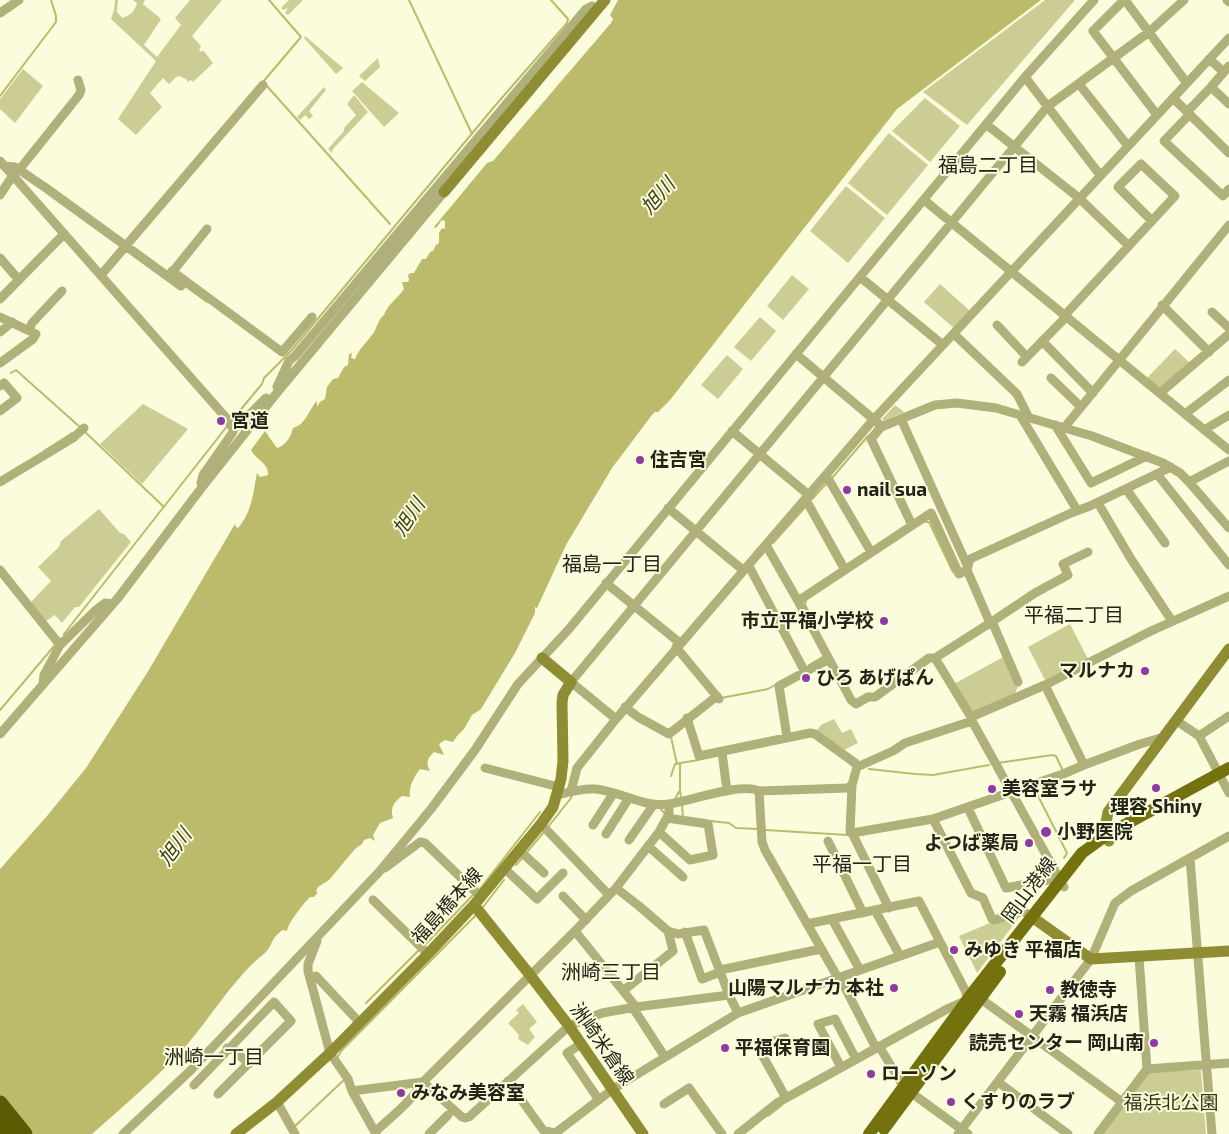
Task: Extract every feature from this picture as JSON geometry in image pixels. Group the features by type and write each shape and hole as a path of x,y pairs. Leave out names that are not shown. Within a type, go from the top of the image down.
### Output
{"highway":[{"path":"0,1103 25,1134"},
{"path":"0,1122 9,1134"}],"main road":[{"path":"444,192 605,0"},
{"path":"1108,837 1106,818 1108,812 1229,648"},
{"path":"542,658 571,682"},
{"name":"福島橋本線","path":"236,1134 333,1058 360,1023 424,950 477,901 504,868 523,853 545,827 558,791 563,761 562,703 563,695 571,682"},
{"name":"岡山港線","path":"880,1134 908,1089 974,997 1035,920 1061,882 1108,837 1225,775"},
{"name":"洲崎米倉線","path":"477,901 569,1026 643,1134"},
{"path":"1035,920 1091,959 1229,951"},
{"name":"岡山港線","path":"869,1134 908,1089"}],"street":[{"path":"0,13 19,0"},
{"path":"123,1134 191,1070 379,872 431,810 475,750 518,684 569,629 1025,77 1094,0"},
{"path":"1157,115 1093,31 1124,0 1186,82"},
{"path":"616,718 571,682 1048,106 1149,32 1184,0"},
{"path":"584,25 584,19 594,3"},
{"path":"2,164 170,274 286,355 295,356 586,9 594,3"},
{"path":"573,791 577,768 616,718 627,709 678,648 878,423 944,345 956,335 1081,200 1100,175 1157,115 1174,100 1186,82 1211,61 1229,38"},
{"path":"1211,61 1227,69 1164,141 1223,196 1229,189"},
{"path":"1025,77 1100,175"},
{"path":"0,195 79,95 81,90 78,80"},
{"path":"1079,84 1128,146"},
{"path":"101,275 263,85"},
{"path":"1211,87 1229,104"},
{"path":"1174,100 1229,153"},
{"path":"987,124 1081,200 1129,246"},
{"path":"997,325 1025,359 1152,222 1175,196 1141,164 1118,187 1152,222"},
{"path":"16,173 64,234 101,275 229,428"},
{"path":"0,734 113,604 278,388 444,192"},
{"path":"924,200 1229,450"},
{"path":"1059,426 1080,406 1229,225"},
{"path":"170,274 207,229"},
{"path":"0,299 64,234"},
{"path":"0,258 19,280"},
{"path":"170,274 181,286"},
{"path":"860,277 944,345"},
{"path":"29,330 32,323 62,291"},
{"path":"1162,305 1209,352"},
{"path":"1212,312 1229,328"},
{"path":"0,317 36,334 33,339 0,363"},
{"path":"203,486 200,482 202,475 229,428 246,418 278,388 286,355 312,317"},
{"path":"0,332 12,322"},
{"path":"1160,393 1229,334"},
{"path":"956,335 1017,394 1024,417 1076,508"},
{"path":"1042,342 1091,391"},
{"path":"796,354 878,423"},
{"path":"1051,378 1080,406"},
{"path":"1185,414 1229,380"},
{"path":"0,386 4,383 17,398 0,411"},
{"path":"878,423 901,419 935,405 947,403 996,408 1059,426 1147,456 1171,467 1190,482 1229,528"},
{"path":"1204,430 1229,415"},
{"path":"901,419 963,567 990,623 994,626 1018,682"},
{"path":"878,423 871,439 912,525"},
{"path":"1059,426 1091,483 1147,456"},
{"path":"0,482 83,430"},
{"path":"732,431 760,454 808,500 845,570"},
{"path":"1190,482 1229,461"},
{"path":"963,567 970,559 979,554 1076,508 1098,503 1171,467"},
{"path":"1158,474 1229,565"},
{"path":"829,480 871,552"},
{"path":"1126,489 1165,543"},
{"path":"1098,503 1131,559 1172,621"},
{"path":"668,508 748,568 804,670"},
{"path":"798,601 931,513 963,567"},
{"path":"768,547 851,700 856,704 868,697 875,697 928,658 935,658 1035,593 1060,580 1068,574 1063,564 1088,552"},
{"path":"2,577 60,645"},
{"path":"606,584 678,648 718,698 669,734 627,709"},
{"path":"856,765 893,751 905,743 971,719 1045,685 1172,621 1229,596"},
{"path":"43,686 44,675 60,645 97,609 105,603 113,604"},
{"path":"787,737 779,686 828,656"},
{"path":"935,658 1061,882 1006,888 969,809"},
{"path":"1045,685 1084,765"},
{"path":"1199,736 1229,716"},
{"path":"688,720 699,756 723,754 787,737 810,733 815,734 856,765"},
{"path":"1177,721 1199,736 1225,775 1229,793"},
{"path":"853,834 934,821 1140,744 1164,737"},
{"path":"723,754 727,791"},
{"path":"856,765 852,785 850,832 853,834 889,908"},
{"path":"486,768 558,791 595,789 654,804 669,804 727,791 847,788 852,785"},
{"path":"759,791 764,850 878,1047 900,1081 961,1130 1091,959 1115,903 1130,891 1229,836"},
{"path":"593,825 613,794"},
{"path":"606,834 630,798"},
{"path":"629,840 654,804"},
{"path":"320,934 308,964 308,971 333,1058 348,1079 375,1133 575,931 584,918 610,892 659,832 669,814 669,804"},
{"path":"659,832 690,860 713,855 708,824 667,818"},
{"path":"934,821 971,893 983,898 992,919 1023,912 1035,920"},
{"path":"545,827 610,892 639,906 668,931 672,933 704,930 729,995 738,1013"},
{"path":"828,841 863,913"},
{"path":"379,872 390,866 420,842 424,843 477,901"},
{"path":"648,846 682,877"},
{"path":"523,853 544,872"},
{"path":"1190,858 1212,1134"},
{"path":"504,868 537,899 563,873"},
{"path":"563,896 584,918"},
{"path":"373,900 424,950"},
{"path":"807,924 919,902 966,992 1121,1101"},
{"path":"875,910 900,956"},
{"path":"832,919 860,970"},
{"path":"575,931 636,1007 635,1011 664,1055"},
{"path":"622,991 673,951 668,931"},
{"path":"685,932 702,979 720,971 821,949"},
{"path":"508,1081 543,1130 555,1133 598,1099 664,1055 738,1013 940,942"},
{"path":"1098,1134 1147,1067 1140,957"},
{"path":"316,976 360,1023"},
{"path":"352,1090 424,1082 462,1117 469,1117 569,1026 602,1013 729,995"},
{"path":"738,1134 786,1098 956,1004 974,997"},
{"path":"194,1085 274,1002 291,1021 218,1094"},
{"path":"841,1067 818,1024 835,1018 856,1059"},
{"path":"785,1038 770,1042 759,1049 786,1098"},
{"path":"581,1044 567,1053 598,1099"},
{"path":"191,1070 199,1068 228,1047 231,1047"},
{"path":"231,1047 249,1064"},
{"path":"1147,1067 1229,1063"},
{"path":"998,1082 1068,1134"},
{"path":"664,1104 689,1088 722,1134"},
{"path":"277,1102 293,1131"},
{"path":"429,1134 448,1115"},
{"path":"135,1134 141,1118"}],"green space":[{"path":"115,0 118,0 117,12 122,18 132,13 137,3 133,0 145,0 143,4 161,19 144,45 157,57 181,25 175,18 190,0 222,0 192,36 201,46 199,50 202,52 203,50 213,63 193,82 191,80 188,82 179,76 169,84 163,78 150,93 162,107 136,135 118,119 156,61 111,19"},
{"path":"289,0 303,0 288,15 285,13 288,8 283,10 281,8"},
{"path":"1045,0 1075,0 967,125 923,92"},
{"path":"305,36 343,68 336,74 304,38"},
{"path":"378,58 380,67 365,81 359,76"},
{"path":"23,69 43,86 15,123 0,109 0,99"},
{"path":"362,82 399,113 384,127 352,91"},
{"path":"324,87 326,90 309,111 313,116 309,119 305,115 300,120 297,117"},
{"path":"354,95 368,112 333,149 332,153 328,149 356,115 347,104"},
{"path":"925,98 960,126 930,162 892,131"},
{"path":"889,133 928,165 887,215 848,183"},
{"path":"846,186 885,218 848,263 810,231"},
{"path":"792,275 809,289 783,320 767,306"},
{"path":"940,284 970,311 955,329 924,302"},
{"path":"760,317 776,331 751,361 734,347"},
{"path":"1175,349 1190,363 1163,387 1158,387 1147,378"},
{"path":"727,355 743,369 718,399 701,385"},
{"path":"143,404 188,429 142,484 100,444"},
{"path":"895,405 904,412 884,421 882,419"},
{"path":"99,509 120,533 124,534 131,542 79,607 75,607 62,623 55,615 46,621 31,602 51,581 38,567 59,547 61,541"},
{"path":"1070,624 1088,659 1045,680 1028,647"},
{"path":"1005,656 1018,686 1015,694 973,712 954,684"},
{"path":"834,719 842,733 851,729 858,743 842,751 815,733 821,725"},
{"path":"1018,915 1020,916 977,973 959,936 990,923 992,924"},
{"path":"523,1004 537,1022 529,1029 535,1037 528,1045 518,1039 519,1035 508,1023 519,1013 516,1010"},
{"name":"福浜北公園","path":"1201,1070 1206,1134 1102,1134 1149,1072"}],"water":[{"name":"旭川","path":"618,0 1041,0 897,109 670,400 658,412 652,415 612,468 566,545 537,608 535,607 535,613 515,653 481,709 472,715 464,729 453,742 445,740 439,744 444,755 434,752 430,756 427,763 430,771 420,769 411,786 410,797 402,796 395,803 392,808 393,818 380,823 373,835 375,841 370,838 364,840 329,880 318,887 316,891 318,892 314,897 310,897 300,909 287,931 283,930 279,933 267,951 243,973 184,1048 150,1082 92,1134 0,1134 0,869 86,768 147,673 235,524 238,528 243,522 251,502 257,473 260,477 268,475 264,464 251,450 265,431 277,448 283,445 293,428 301,424 314,404 317,401 317,407 325,399 327,387 333,379 338,378 344,367 348,365 349,354 352,353 351,358 355,359 374,333 388,308 404,289 402,282 408,282 408,275 414,273 422,259 426,259 439,243 439,233 442,228 445,229 445,221 442,220 436,228 434,227 487,163 493,161 611,23 613,19 610,15"}],"waterway":[{"path":"0,96 56,22 51,0"},
{"path":"263,82 301,37 269,0"},
{"path":"409,0 472,134"},
{"path":"232,420 262,384 264,378 291,351 494,107 567,23 568,19 551,0"},
{"path":"266,85 390,224"},
{"path":"185,286 207,302"},
{"path":"11,373 16,370 81,428"},
{"path":"64,634 228,425"},
{"path":"84,431 164,507"},
{"path":"44,451 72,433"},
{"path":"832,478 868,436"},
{"path":"813,498 827,483"},
{"path":"773,543 807,505"},
{"path":"924,522 929,522 954,571"},
{"path":"806,601 805,605 813,619"},
{"path":"0,710 55,645"},
{"path":"809,665 824,656"},
{"path":"721,698 768,689 777,684"},
{"path":"671,737 677,764"},
{"path":"998,763 1052,755 1056,756 1063,771"},
{"path":"671,776 675,764 698,760"},
{"path":"675,799 680,790 680,763"},
{"path":"869,769 933,775 989,765"},
{"path":"1034,788 1067,853 1064,858"},
{"path":"680,790 681,797"},
{"path":"548,827 572,795"},
{"path":"682,805 683,817"},
{"path":"659,807 666,815"},
{"path":"479,890 540,812"},
{"path":"710,821 729,823 736,828 758,829"},
{"path":"765,830 848,835"},
{"path":"527,852 543,833"},
{"path":"516,865 523,857"},
{"path":"483,907 504,880"},
{"path":"425,945 473,895"},
{"path":"337,1058 341,1051 477,914"},
{"path":"366,1003 419,950"},
{"path":"294,1127 345,1079"},
{"path":"768,1116 782,1105"}],"place":[{"name":"宮道","path":"221,421"},
{"name":"住吉宮","path":"640,460"},
{"name":"nail sua","path":"847,490"},
{"name":"市立平福小学校","path":"884,621"},
{"name":"マルナカ","path":"1145,671"},
{"name":"ひろ あげぱん","path":"806,678"},
{"name":"理容 Shiny","path":"1156,788"},
{"name":"美容室ラサ","path":"992,789"},
{"name":"小野医院","path":"1046,832"},
{"name":"よつば薬局","path":"1029,843"},
{"name":"みゆき 平福店","path":"954,950"},
{"name":"山陽マルナカ 本社","path":"894,988"},
{"name":"教徳寺","path":"1050,990"},
{"name":"天霧 福浜店","path":"1019,1014"},
{"name":"読売センター 岡山南","path":"1154,1043"},
{"name":"平福保育園","path":"725,1048"},
{"name":"ローソン","path":"871,1074"},
{"name":"みなみ美容室","path":"401,1093"},
{"name":"くすりのラブ","path":"951,1102"}],"district":[{"name":"福島二丁目","path":"988,165"},
{"name":"福島一丁目","path":"612,564"},
{"name":"平福二丁目","path":"1074,615"},
{"name":"平福一丁目","path":"862,864"},
{"name":"洲崎三丁目","path":"611,972"},
{"name":"洲崎一丁目","path":"214,1057"}]}
